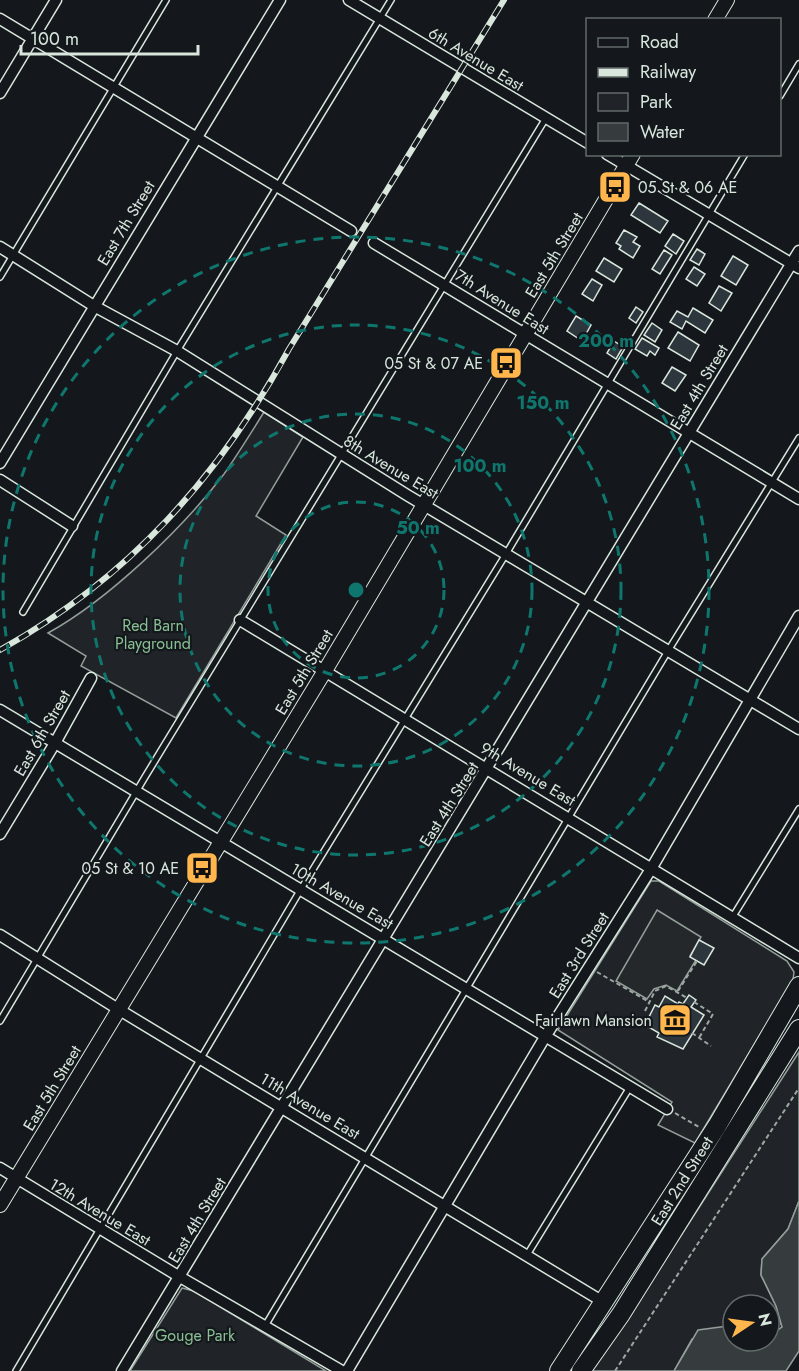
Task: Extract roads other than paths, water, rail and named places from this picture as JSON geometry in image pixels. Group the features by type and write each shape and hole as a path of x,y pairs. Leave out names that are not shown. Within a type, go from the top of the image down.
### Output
{"highway":[{"name":"East 2nd Street","path":"559,1371 605,1303 717,1126 799,986"},
{"name":"East 2nd Street","path":"581,1371 621,1314 799,1029"}],"street":[{"path":"0,93 57,0"},
{"name":"East 7th Street","path":"0,463 280,0"},
{"name":"6th Avenue East","path":"349,0 586,142"},
{"path":"716,18 727,0"},
{"path":"0,20 195,138 278,185 351,231"},
{"path":"615,156 630,160 710,215 795,266"},
{"name":"East 5th Street","path":"0,1205 326,669 422,504 630,160"},
{"name":"7th Avenue East","path":"374,243 799,498"},
{"name":"8th Avenue East","path":"0,248 94,306 177,351 341,455 799,729"},
{"name":"East 4th Street","path":"122,1371 489,768 689,433 795,266 799,251"},
{"path":"0,480 72,526"},
{"name":"East 3rd Street","path":"347,1371 546,1037 651,869 799,616"},
{"name":"9th Avenue East","path":"240,620 326,669 799,958"},
{"name":"East 6th Street","path":"0,834 91,678"},
{"name":"10th Avenue East","path":"0,710 668,1109"},
{"name":"11th Avenue East","path":"0,935 118,1009 605,1303"},
{"name":"12th Avenue East","path":"0,1168 180,1277 342,1371"}],"lane":[{"path":"0,277 166,0"},
{"path":"23,612 177,351 391,0"},
{"path":"781,94 799,64"},
{"path":"0,1021 240,620 546,118"},
{"path":"16,1371 98,1228 301,889 506,554 744,156"},
{"path":"266,1326 568,816 799,438"},
{"path":"732,919 799,809"},
{"path":"527,1255 630,1087"}],"water":[{"path":"799,1201 799,1351 786,1371 674,1371 698,1330 721,1327 721,1353 781,1353 781,1293 770,1293 761,1275 762,1259 788,1229"}],"railway":[{"path":"0,650 47,622 90,591 130,557 201,482 262,396 504,0"}],"place":[{"name":"05 St & 06 AE","path":"615,187"},
{"name":"05 St & 07 AE","path":"506,363"},
{"name":"05 St & 10 AE","path":"202,868"},
{"name":"Fairlawn Mansion","path":"675,1020"}],"park label":[{"name":"Red Barn Playground","path":"153,634"},
{"name":"Gouge Park","path":"195,1335"}]}
